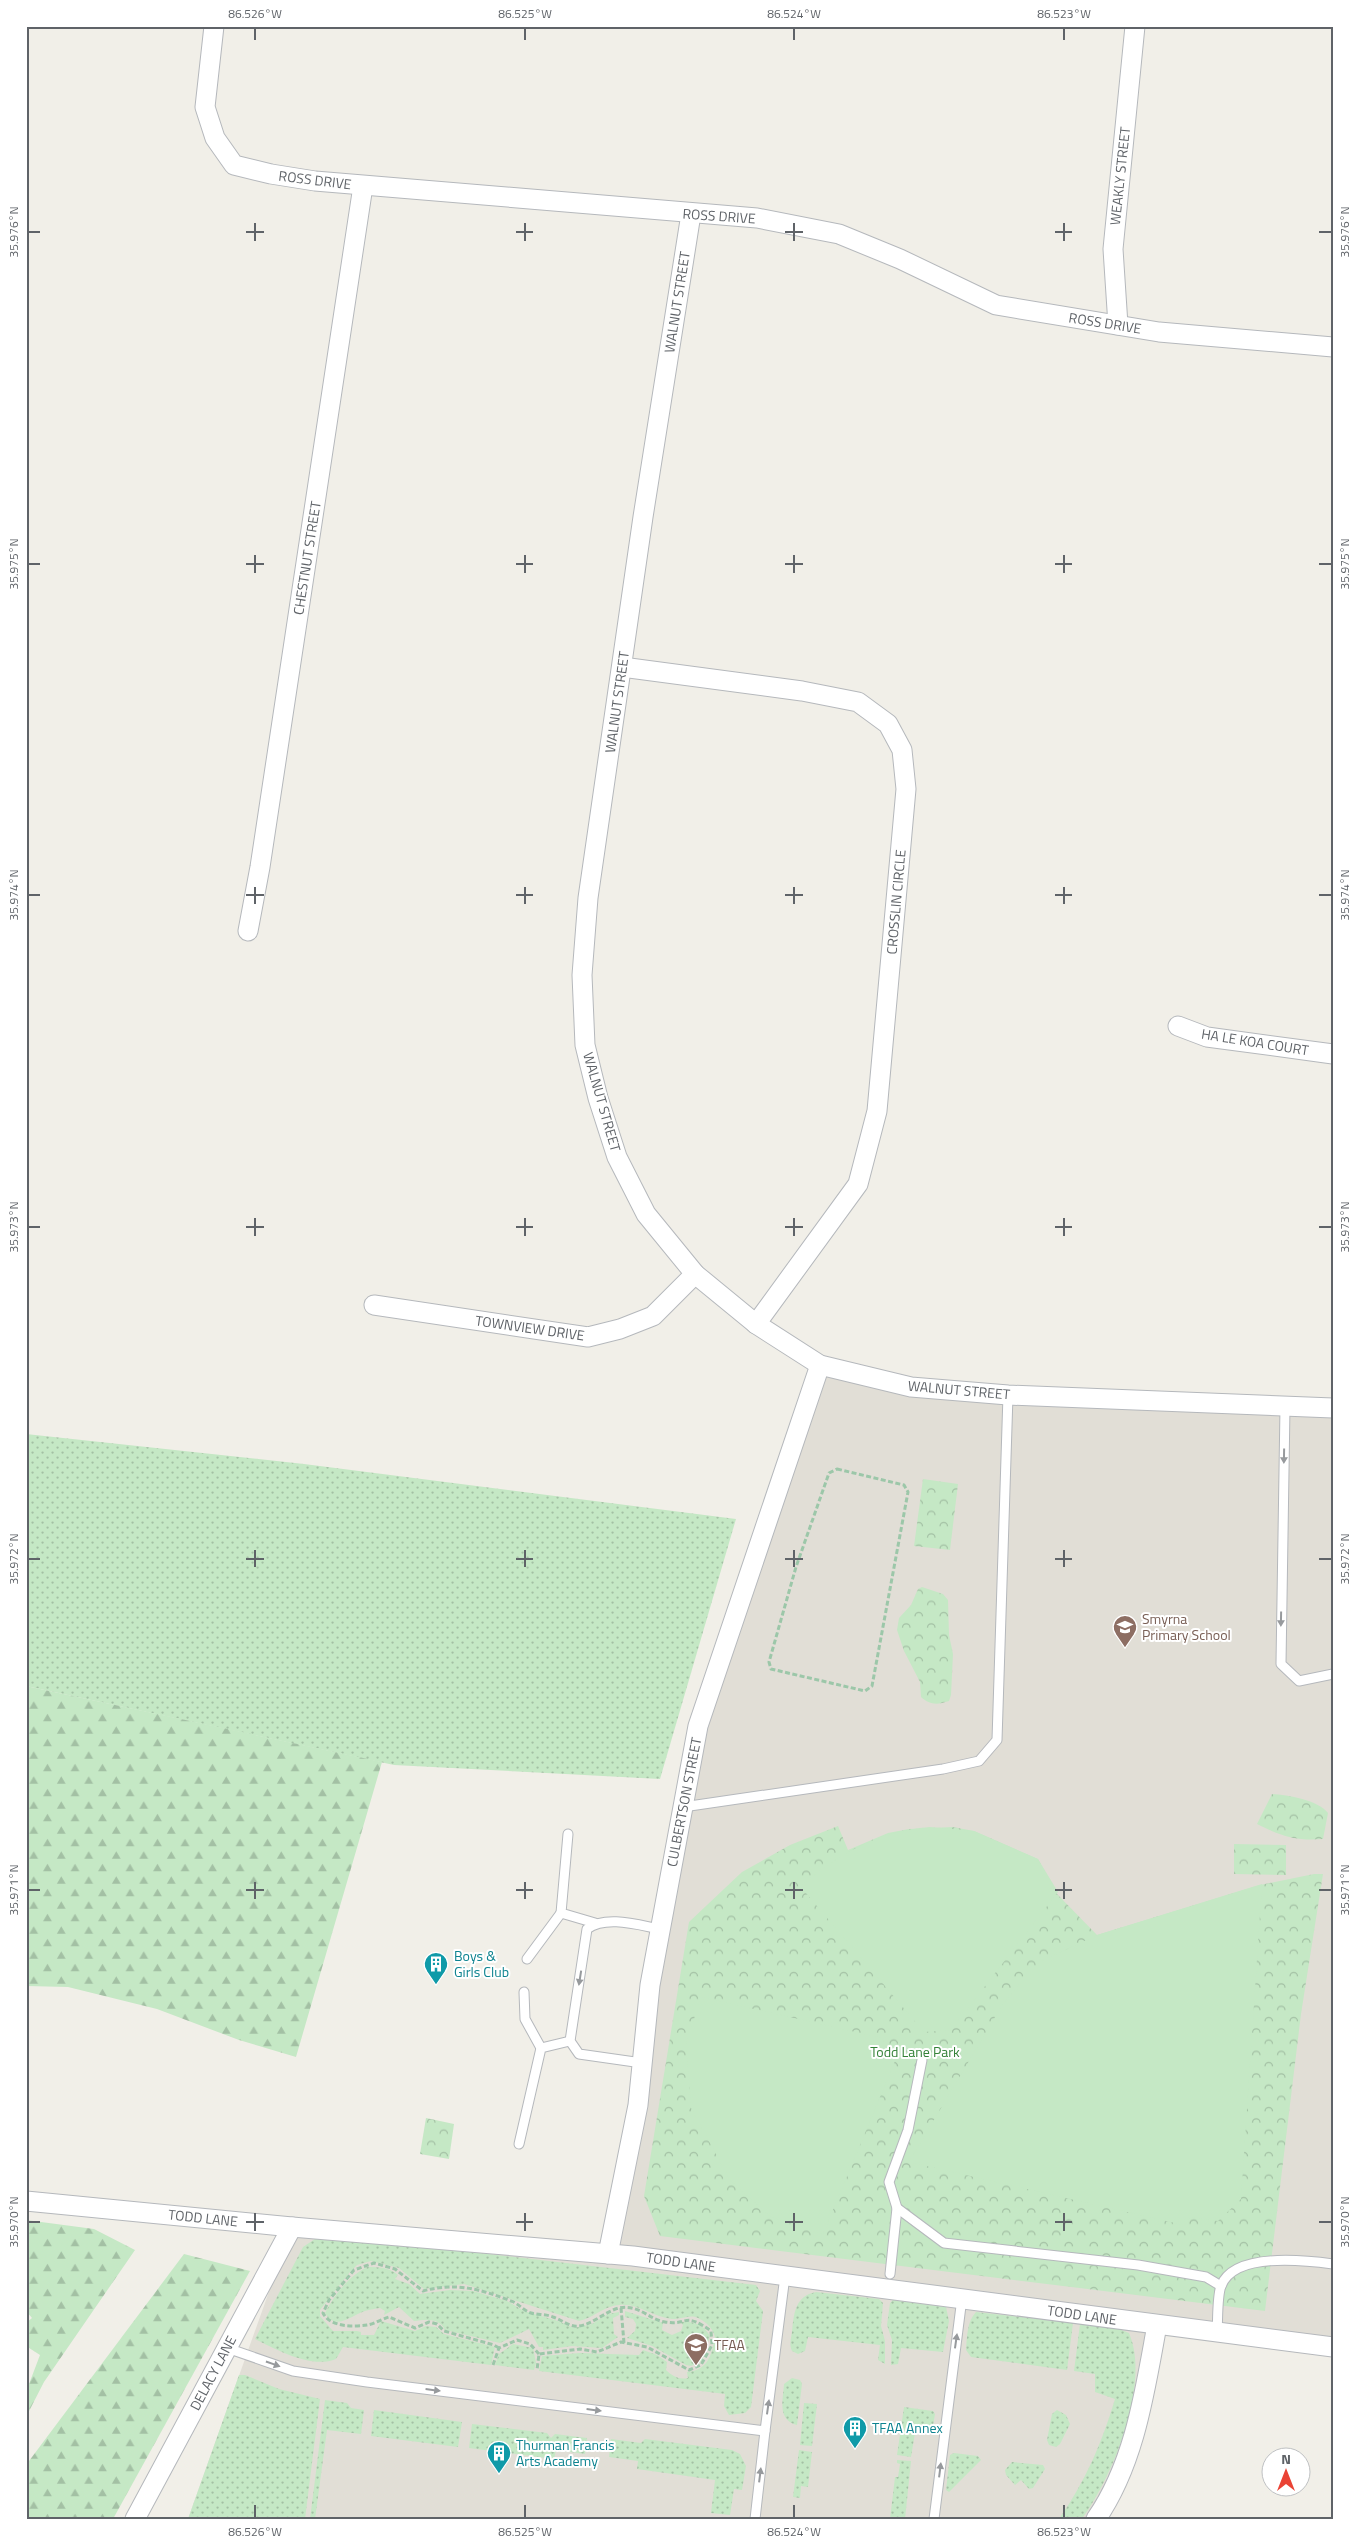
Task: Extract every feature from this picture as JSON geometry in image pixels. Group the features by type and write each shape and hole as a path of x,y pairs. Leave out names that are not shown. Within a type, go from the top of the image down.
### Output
{"street":[{"name":"ROSS DRIVE","path":"214,26 205,107 214,138 234,164 271,174 363,186 757,218 839,234 900,259 996,306 1159,332 1333,346"},
{"name":"WEAKLY STREET","path":"1118,325 1113,250 1135,26"},
{"name":"CHESTNUT STREET","path":"248,931 263,847 363,186"},
{"name":"WALNUT STREET","path":"691,214 643,517 588,898 582,975 586,1045 598,1098 617,1157 646,1214 695,1274 756,1324 820,1365 911,1387 1008,1395 1285,1408 1333,1408"},
{"name":"CROSSLIN CIRCLE","path":"622,667 802,691 858,702 888,724 902,750 906,789 877,1111 858,1184 756,1324"},
{"name":"HA LE KOA COURT","path":"1178,1026 1207,1037 1333,1054"},
{"name":"TOWNVIEW DRIVE","path":"374,1305 588,1337 620,1329 653,1316 695,1274"},
{"name":"CULBERTSON STREET","path":"608,2254 638,2104 650,1986 698,1726 820,1365"},
{"name":"TODD LANE","path":"26,2201 292,2227 608,2254 1333,2347"},
{"name":"DELACY LANE","path":"135,2519 292,2227"},
{"path":"1096,2519 1110,2494 1139,2418 1157,2325"}],"lane":[{"path":"683,1807 943,1769 979,1761 997,1740 1008,1395"},
{"path":"1285,1408 1281,1664 1299,1681 1333,1674"},
{"path":"528,1959 562,1913 568,1834"},
{"path":"562,1913 595,1924 618,1922 660,1929"},
{"path":"595,1924 587,1929 570,2040 579,2054 642,2063"},
{"path":"519,2144 541,2048 525,2019 524,1992"},
{"path":"541,2048 570,2040"},
{"path":"890,2274 897,2208 889,2182 908,2130 922,2060"},
{"path":"897,2208 944,2244 1138,2265 1206,2277 1221,2286"},
{"path":"1217,2333 1221,2286 1233,2271 1255,2262 1306,2260 1333,2264"},
{"path":"755,2519 786,2276"},
{"path":"934,2519 962,2298"},
{"path":"227,2348 293,2371 310,2374 765,2432"}],"path":[{"path":"837,1469 904,1485 908,1492 872,1686 865,1691 771,1669 769,1662 796,1567 829,1473 837,1469"},
{"path":"499,2348 444,2331 437,2324 428,2322 414,2328 390,2317 369,2325 334,2324 326,2320 323,2313 328,2300 354,2270 374,2263 395,2269 423,2291 457,2286 477,2288 492,2296 513,2301 529,2313 551,2316 573,2326 583,2325 608,2311 631,2308 665,2322 688,2319 698,2321 711,2331 712,2345 701,2366 689,2370 647,2347 624,2343 597,2352 580,2349 538,2354"},
{"path":"621,2308 624,2343"},
{"path":"493,2365 499,2348 517,2340 536,2347 538,2354 537,2370"}],"shaded area":[{"path":"820,1365 911,1387 1333,1408 1333,2347 1157,2325 1139,2418 1096,2519 188,2519 292,2227 608,2253 698,1726"}],"green space":[{"path":"26,1434 304,1464 736,1519 660,1779 394,1765 26,1686"},
{"path":"923,1479 958,1484 950,1550 914,1546"},
{"path":"922,1587 943,1594 948,1600 949,1635 953,1654 951,1695 949,1701 934,1704 927,1702 921,1697 920,1682 904,1651 897,1630 899,1618 911,1605 918,1589"},
{"path":"26,1686 382,1762 296,2057 239,2040 157,2009 68,1987 26,1986"},
{"path":"1272,1794 1302,1799 1323,1808 1328,1813 1323,1839 1289,1837 1257,1824"},
{"name":"Todd Lane Park","path":"838,1826 848,1850 888,1833 909,1829 953,1827 974,1831 1038,1859 1057,1894 1097,1935 1260,1885 1314,1874 1323,1874 1301,2014 1265,2311 660,2236 644,2196 689,1922 742,1872 790,1845"},
{"path":"930,1827 974,1831 1038,1859 1058,1892 951,2030 924,2032 800,1886 831,1863 860,1846 893,1834"},
{"path":"1234,1844 1286,1845 1286,1875 1234,1874"},
{"path":"1262,1884 1241,2199 1218,2221 1190,2217 1188,2226 909,2162 1001,2007 1020,1983 1042,1961 1097,1935"},
{"path":"701,1997 882,2038 895,2061 823,2234 771,2217 730,2180 691,2108 686,2044"},
{"path":"426,2118 454,2124 449,2159 420,2154"},
{"path":"26,2220 94,2229 135,2250 44,2382 26,2417 26,2392 40,2355 26,2346 26,2323 32,2318 26,2311"},
{"path":"329,2238 395,2243 756,2285 760,2291 756,2301 763,2311 751,2407 745,2413 729,2415 724,2406 725,2394 539,2371 542,2356 580,2353 639,2355 643,2350 657,2355 667,2362 666,2370 673,2376 688,2378 687,2372 700,2368 707,2361 715,2338 710,2326 698,2318 665,2318 633,2306 619,2305 579,2321 464,2284 424,2289 399,2268 371,2261 357,2265 320,2310 320,2316 333,2331 357,2331 361,2332 361,2335 374,2335 381,2321 415,2331 426,2326 436,2327 444,2334 495,2347 491,2365 343,2347 336,2359 316,2362 295,2357 255,2339 303,2247 315,2239"},
{"path":"184,2254 250,2271 113,2519 26,2519 26,2465"},
{"path":"367,2267 391,2270 398,2275 395,2279 409,2284 420,2294 450,2290 473,2291 507,2301 524,2311 574,2328 592,2324 608,2314 619,2312 619,2315 613,2318 614,2334 618,2337 602,2348 572,2346 543,2350 543,2347 539,2347 529,2329 500,2343 445,2330 435,2321 414,2321 399,2307 384,2315 385,2311 380,2308 365,2311 346,2320 333,2321 325,2313 333,2299 354,2275"},
{"path":"816,2292 879,2299 883,2303 881,2326 885,2341 885,2364 878,2360 880,2345 808,2337 805,2351 798,2354 792,2351 791,2342 797,2306 804,2297"},
{"path":"893,2300 946,2307 949,2321 943,2352 901,2348 898,2364 891,2365 892,2340 887,2325 890,2303"},
{"path":"625,2311 663,2323 662,2330 672,2335 681,2331 683,2325 680,2322 690,2322 701,2326 710,2336 702,2361 691,2366 686,2365 652,2346 627,2338 635,2331 636,2324 633,2319 625,2317"},
{"path":"976,2312 1073,2323 1067,2370 971,2357 966,2350 967,2335 969,2325"},
{"path":"1080,2324 1114,2327 1129,2333 1135,2354 1135,2378 1132,2403 1125,2429 1106,2479 1082,2519 1059,2519 1077,2491 1092,2462 1115,2399 1095,2392 1095,2374 1074,2371"},
{"path":"513,2344 533,2348 536,2363 534,2370 495,2365 499,2354"},
{"path":"239,2375 245,2375 279,2389 320,2399 305,2519 188,2519"},
{"path":"792,2378 800,2380 802,2384 797,2425 786,2419 782,2403 784,2384"},
{"path":"325,2400 347,2403 351,2408 364,2410 361,2434 327,2430 315,2519 310,2519"},
{"path":"804,2403 817,2404 812,2446 800,2445"},
{"path":"904,2407 933,2411 935,2414 932,2432 915,2433 911,2457 897,2455"},
{"path":"374,2410 462,2422 458,2447 371,2436"},
{"path":"1057,2410 1066,2415 1070,2424 1060,2444 1056,2447 1049,2445 1047,2440 1052,2414"},
{"path":"472,2424 547,2433 551,2438 555,2434 587,2438 585,2454 556,2450 554,2459 469,2448"},
{"path":"611,2439 641,2443 645,2439 732,2450 740,2454 746,2466 742,2490 734,2489 730,2515 711,2513 715,2480 637,2469 638,2461 609,2457"},
{"path":"799,2450 812,2452 808,2487 801,2486 800,2498 793,2497"},
{"path":"954,2453 978,2456 981,2460 949,2492 946,2490 950,2455"},
{"path":"897,2460 911,2461 905,2519 890,2519 895,2477 898,2477 900,2464 897,2463"},
{"path":"1012,2462 1043,2465 1045,2469 1033,2488 1029,2489 1021,2480 1015,2485 1006,2475 1005,2470"}],"place":[{"name":"Smyrna Primary School","path":"1125,1648"},
{"name":"Boys & Girls Club","path":"436,1985"},
{"name":"TFAA","path":"696,2366"},
{"name":"TFAA Annex","path":"855,2449"},
{"name":"Thurman Francis Arts Academy","path":"499,2474"}]}
